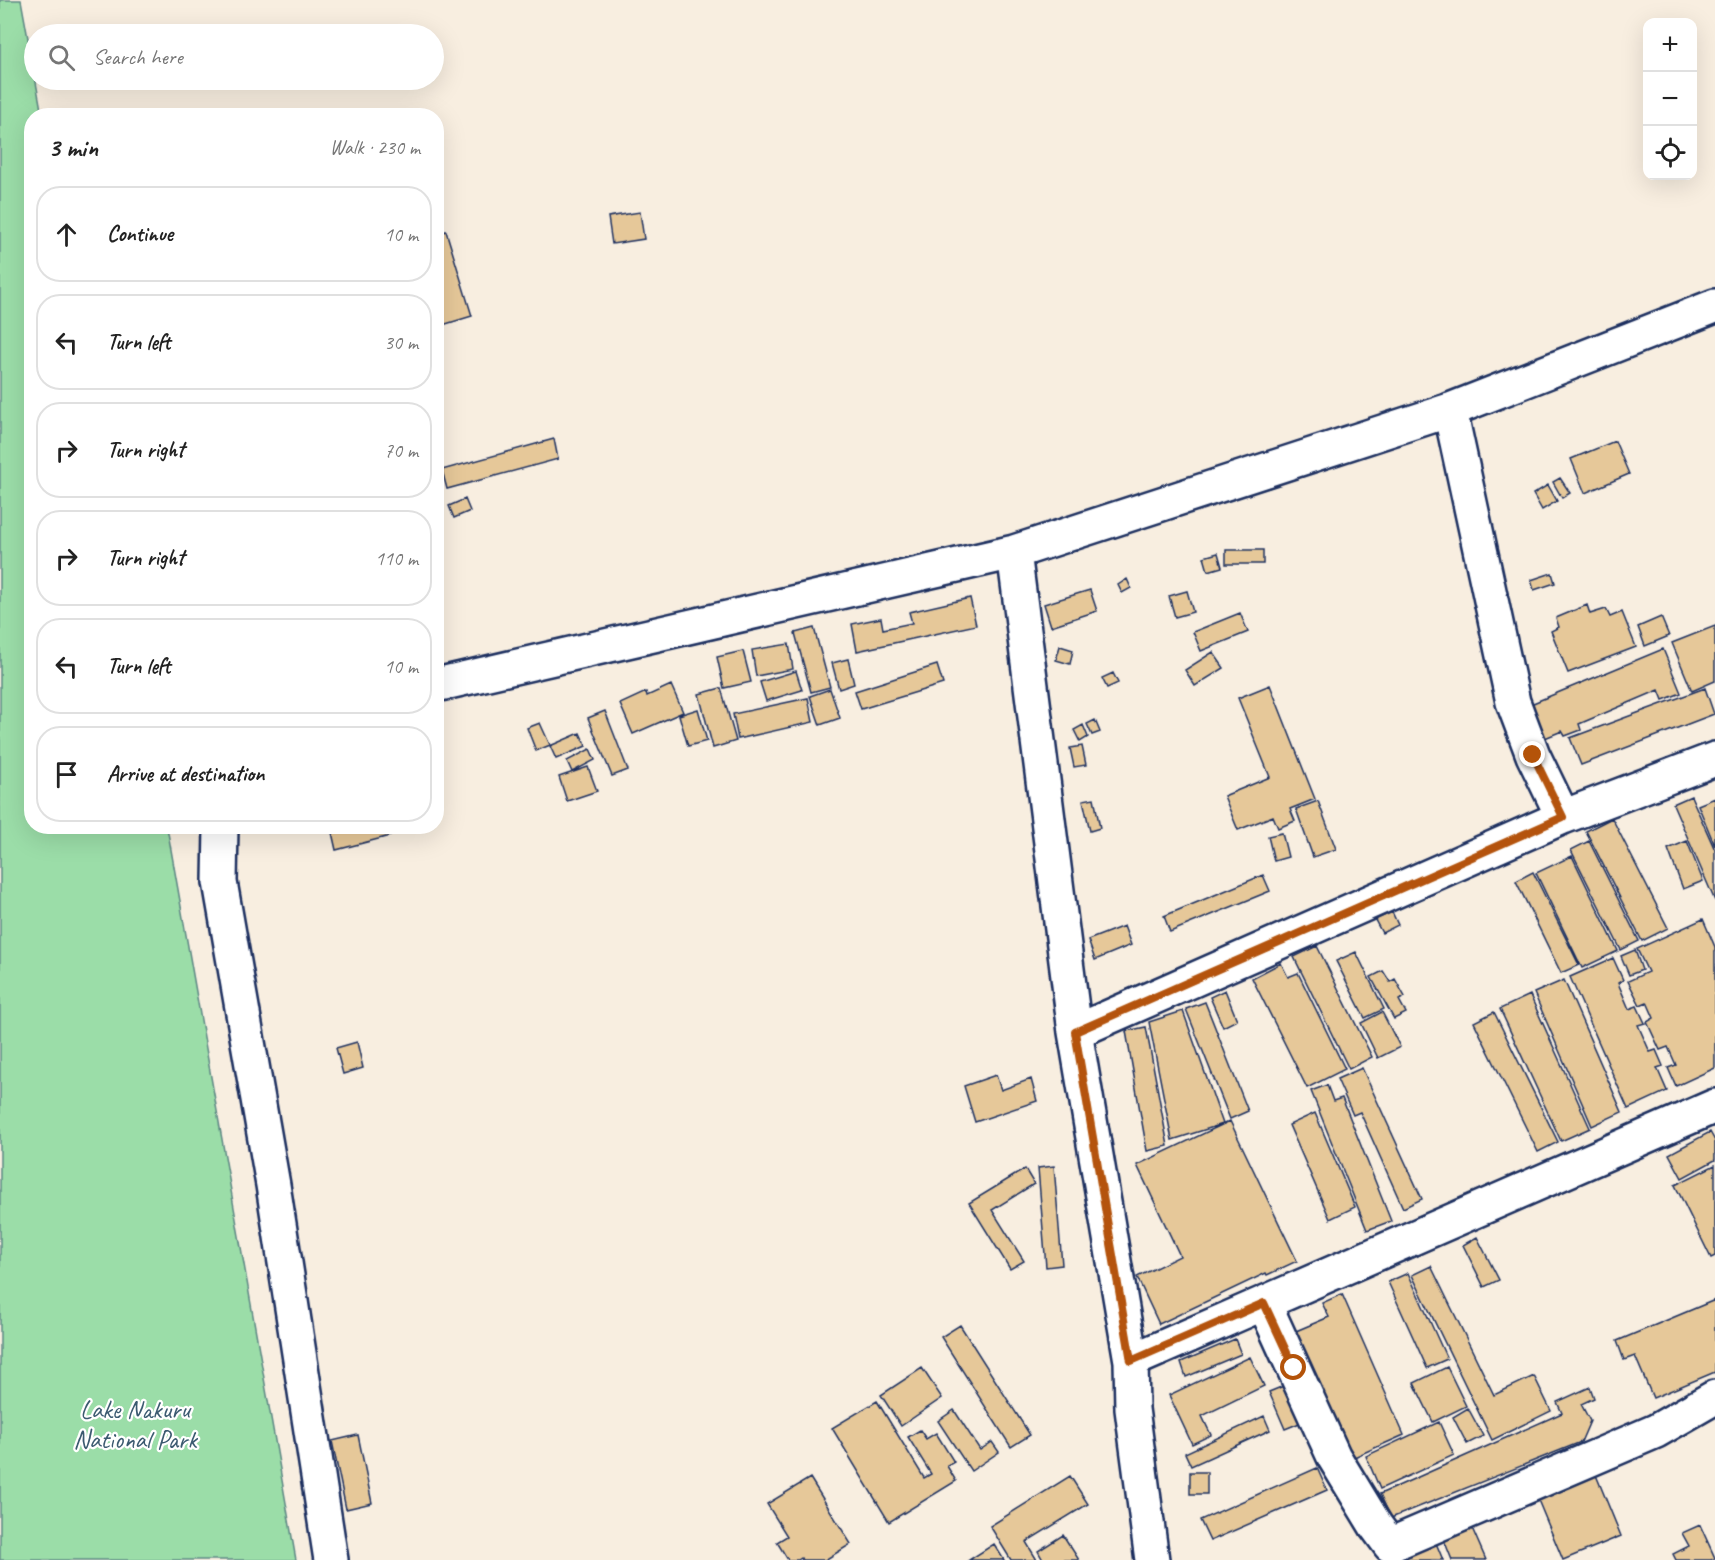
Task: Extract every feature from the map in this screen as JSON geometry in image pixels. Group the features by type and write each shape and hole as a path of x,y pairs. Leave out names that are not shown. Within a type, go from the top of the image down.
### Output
{"street":[{"path":"444,682 1014,552 1450,410 1715,306"},
{"path":"1450,410 1513,702 1533,755 1563,817"},
{"path":"1014,552 1075,1032 1131,1361 1132,1409 1152,1560"},
{"path":"1075,1032 1563,817 1715,759"},
{"path":"221,834 220,882 273,1185 331,1560"},
{"path":"1131,1361 1715,1106"},
{"path":"1264,1303 1334,1457 1390,1545 1656,1431 1715,1397"}],"green space":[{"name":"Lake Nakuru National Park","path":"0,0 21,0 25,24 24,90 37,90 41,108 24,108 24,834 168,834 296,1560 0,1560"}],"building":[{"path":"640,212 644,239 612,244 608,217"},
{"path":"446,231 472,316 444,325 444,232"},
{"path":"554,439 558,459 447,489 444,469"},
{"path":"1615,441 1629,474 1585,493 1571,459"},
{"path":"1560,478 1570,493 1562,498 1553,482"},
{"path":"1548,485 1557,501 1542,510 1533,494"},
{"path":"465,499 470,511 454,518 449,506"},
{"path":"1226,550 1263,550 1263,564 1226,564"},
{"path":"1218,553 1222,567 1208,571 1204,557"},
{"path":"1552,573 1555,583 1534,590 1531,580"},
{"path":"1127,579 1131,588 1122,593 1118,585"},
{"path":"1090,590 1097,611 1051,626 1044,604"},
{"path":"1187,591 1193,612 1175,617 1169,596"},
{"path":"970,598 976,625 857,651 852,624 881,618 883,629 912,623 909,612"},
{"path":"1587,605 1590,614 1606,609 1610,617 1622,612 1636,647 1568,673 1551,631 1559,627 1556,618"},
{"path":"1240,613 1248,632 1201,651 1193,632"},
{"path":"1661,617 1669,636 1645,646 1638,627"},
{"path":"1715,626 1715,681 1692,691 1672,643"},
{"path":"814,628 830,687 811,692 795,633"},
{"path":"789,644 793,669 756,676 752,650"},
{"path":"1060,646 1073,650 1070,664 1056,660"},
{"path":"1663,649 1681,693 1663,700 1659,690 1579,724 1581,730 1565,736 1562,731 1540,740 1526,706"},
{"path":"743,651 751,682 724,688 717,657"},
{"path":"1213,652 1224,668 1195,686 1185,670"},
{"path":"848,659 854,684 839,689 832,663"},
{"path":"937,665 943,684 861,709 855,691"},
{"path":"796,671 802,690 766,701 760,682"},
{"path":"1113,673 1118,683 1107,688 1102,678"},
{"path":"671,685 683,712 633,734 620,704 646,692 647,696"},
{"path":"1270,685 1315,799 1290,809 1295,821 1278,828 1273,816 1238,830 1224,796 1270,777 1238,698"},
{"path":"721,688 736,741 713,748 699,694"},
{"path":"1705,688 1714,714 1581,765 1570,738"},
{"path":"830,689 840,718 820,725 810,696"},
{"path":"808,698 813,722 738,739 733,714"},
{"path":"698,709 707,741 688,746 679,715"},
{"path":"605,711 628,770 612,776 588,718"},
{"path":"1095,720 1100,732 1092,735 1087,724"},
{"path":"540,723 550,745 536,751 527,728"},
{"path":"1083,725 1088,737 1080,742 1074,730"},
{"path":"580,733 586,746 556,759 550,746"},
{"path":"1082,746 1086,765 1074,767 1070,748"},
{"path":"590,749 595,760 572,772 567,761"},
{"path":"588,767 597,791 567,801 559,777"},
{"path":"1691,796 1715,850 1715,901 1673,804"},
{"path":"1094,798 1100,828 1090,831 1083,800"},
{"path":"1715,798 1715,846 1698,805"},
{"path":"1318,801 1336,849 1313,857 1296,809"},
{"path":"1612,818 1668,928 1642,941 1586,831"},
{"path":"1282,833 1288,857 1274,861 1268,836"},
{"path":"332,834 390,834 390,836 336,850"},
{"path":"1589,841 1639,941 1621,950 1571,850"},
{"path":"1687,841 1703,881 1683,889 1668,849"},
{"path":"1572,856 1618,951 1582,968 1536,873"},
{"path":"1533,872 1579,965 1561,973 1516,881"},
{"path":"1263,875 1270,891 1170,932 1164,916"},
{"path":"1392,912 1398,925 1382,933 1375,920"},
{"path":"1703,919 1715,947 1715,1068 1676,1086 1668,1068 1676,1065 1668,1047 1660,1050 1647,1022 1654,1018 1647,1002 1640,1005 1628,981 1648,972 1637,949"},
{"path":"1124,926 1131,945 1095,960 1088,940"},
{"path":"1317,946 1372,1057 1349,1069 1294,957"},
{"path":"1635,950 1642,970 1629,975 1621,956"},
{"path":"1356,952 1384,1009 1365,1018 1336,961"},
{"path":"1613,958 1623,980 1618,983 1629,1009 1637,1006 1645,1023 1638,1025 1650,1052 1656,1050 1663,1066 1657,1068 1667,1091 1628,1109 1570,977"},
{"path":"1281,963 1288,977 1298,973 1345,1069 1307,1088 1252,978"},
{"path":"1383,971 1390,982 1395,979 1405,997 1399,1000 1406,1013 1394,1019 1371,977"},
{"path":"1564,980 1622,1112 1592,1126 1534,993"},
{"path":"1225,990 1237,1020 1223,1027 1210,997"},
{"path":"1530,995 1590,1128 1561,1141 1500,1009"},
{"path":"1205,1002 1248,1111 1230,1119 1186,1009"},
{"path":"1183,1011 1223,1124 1172,1140 1149,1022"},
{"path":"1382,1012 1400,1047 1378,1058 1361,1023"},
{"path":"1494,1012 1558,1142 1538,1152 1474,1022"},
{"path":"1146,1027 1168,1146 1147,1151 1126,1031"},
{"path":"357,1042 363,1068 343,1074 336,1048"},
{"path":"1362,1068 1422,1199 1403,1208 1360,1112 1353,1115 1337,1079"},
{"path":"996,1075 1001,1090 1031,1079 1037,1101 975,1122 964,1086"},
{"path":"1327,1085 1333,1101 1342,1098 1391,1221 1367,1230 1311,1091"},
{"path":"1315,1113 1355,1207 1330,1219 1289,1125"},
{"path":"1230,1121 1297,1261 1267,1275 1266,1273 1159,1324 1137,1277 1180,1256 1137,1165"},
{"path":"1710,1132 1715,1141 1715,1160 1682,1178 1669,1154"},
{"path":"1715,1165 1715,1256 1711,1258 1675,1185"},
{"path":"1054,1166 1062,1265 1046,1267 1038,1168"},
{"path":"1025,1169 1034,1184 992,1210 1024,1261 1010,1269 969,1203"},
{"path":"1477,1237 1499,1280 1484,1287 1463,1245"},
{"path":"1431,1266 1494,1395 1534,1376 1551,1411 1492,1440 1412,1275"},
{"path":"1408,1273 1447,1359 1427,1368 1388,1282"},
{"path":"1342,1294 1404,1435 1352,1458 1296,1331 1329,1317 1322,1303"},
{"path":"1715,1300 1715,1372 1653,1398 1635,1356 1624,1360 1617,1341"},
{"path":"960,1325 1030,1435 1011,1447 941,1337"},
{"path":"1235,1339 1241,1354 1186,1377 1181,1362"},
{"path":"1250,1357 1264,1386 1202,1416 1211,1435 1192,1444 1169,1395"},
{"path":"1447,1367 1466,1406 1433,1422 1414,1383"},
{"path":"922,1368 942,1398 901,1426 881,1395"},
{"path":"1286,1385 1302,1422 1285,1429 1269,1392"},
{"path":"1590,1387 1594,1398 1581,1404 1590,1421 1581,1442 1391,1518 1380,1494 1562,1413 1557,1402"},
{"path":"877,1401 924,1478 931,1474 908,1437 920,1430 926,1439 936,1433 954,1462 947,1466 956,1481 889,1522 832,1428"},
{"path":"1468,1408 1483,1436 1467,1444 1453,1417"},
{"path":"954,1410 980,1450 992,1442 999,1452 971,1471 938,1421"},
{"path":"1264,1416 1270,1430 1191,1466 1185,1453"},
{"path":"1439,1422 1454,1455 1380,1489 1366,1456"},
{"path":"358,1435 372,1503 346,1509 332,1441"},
{"path":"1317,1468 1327,1490 1210,1541 1200,1520"},
{"path":"1190,1472 1207,1472 1207,1494 1190,1494"},
{"path":"1596,1475 1621,1536 1563,1560 1538,1500"},
{"path":"1070,1476 1088,1504 1026,1542 1037,1560 1011,1560 990,1526"},
{"path":"810,1478 851,1544 825,1560 802,1560 801,1558 788,1560 777,1542 787,1536 767,1504"},
{"path":"1700,1525 1715,1558 1676,1560 1673,1554 1689,1546 1682,1533"},
{"path":"1472,1528 1486,1560 1452,1560 1444,1540"},
{"path":"1063,1535 1079,1560 1043,1560 1038,1551"},
{"path":"1436,1543 1443,1560 1407,1560 1406,1556"},
{"path":"994,1544 1004,1560 969,1560"}],"route":[{"path":"1294,1368 1264,1303 1131,1361 1075,1032 1563,817 1533,755"}]}
